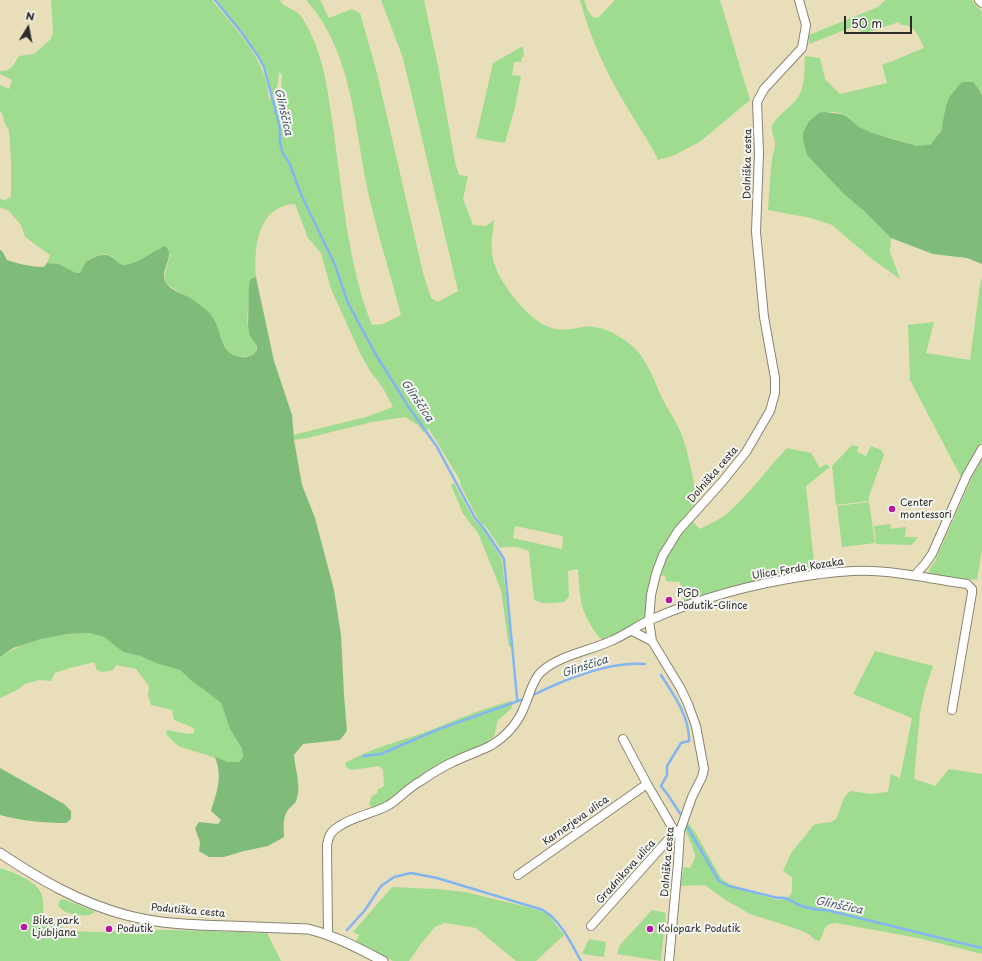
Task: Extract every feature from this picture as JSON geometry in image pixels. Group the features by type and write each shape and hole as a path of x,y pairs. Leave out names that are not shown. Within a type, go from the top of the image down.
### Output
{"street":[{"name":"Dolniška cesta","path":"669,961 678,863 679,829 702,777 704,769 696,726 688,704 681,689 652,641 649,621 651,595 656,574 667,549 678,531 722,482 746,452 770,411 775,393 775,378 764,317 756,232 759,153 757,102 764,89 802,48 806,25 799,0"},
{"path":"979,0 982,3"},
{"path":"915,575 932,554 967,475 982,449"},
{"name":"Ulica Ferda Kozaka","path":"328,934 327,845 329,834 338,826 349,820 388,805 418,782 450,763 489,746 501,739 518,719 525,706 530,690 541,673 561,659 594,648 632,631 649,621 702,601 733,591 783,580 848,572 871,571 915,575 966,584 972,589 952,710"},
{"path":"632,631 652,641"},
{"path":"623,738 647,784 679,829"},
{"name":"Karnerjeva ulica","path":"518,875 647,784"},
{"name":"Gradnikova ulica","path":"591,926 679,829"},
{"name":"Podutiška cesta","path":"0,853 26,870 73,895 99,907 126,915 177,923 308,929 328,934 353,945 382,961"}],"green space":[{"path":"51,0 212,0 240,34 256,58 263,71 269,99 275,99 278,101 281,93 282,74 279,73 276,96 272,95 267,72 258,54 217,0 280,0 284,5 299,14 315,43 324,71 351,251 357,277 372,325 383,324 401,315 370,200 356,121 344,70 334,45 322,22 306,0 320,0 329,18 352,9 360,13 377,73 423,273 431,298 438,302 458,291 403,58 381,0 424,0 439,71 455,162 459,175 468,176 463,199 473,225 486,226 494,220 492,254 501,279 525,310 543,324 552,328 560,329 596,327 615,334 632,346 646,363 662,398 681,433 690,466 697,501 671,537 645,616 637,623 605,641 601,639 586,617 582,605 578,569 568,571 569,597 564,602 543,603 534,600 529,551 517,547 502,547 501,549 486,527 479,521 460,484 460,480 429,429 423,432 418,425 405,417 372,422 294,440 293,435 366,417 393,407 383,388 370,371 360,353 331,289 321,253 308,238 295,204 282,207 273,212 265,220 260,230 257,242 256,277 251,280 247,317 248,327 256,344 257,350 250,356 236,357 230,354 224,345 211,315 192,300 166,284 164,278 170,255 160,248 137,261 124,265 120,264 113,257 108,255 91,258 86,262 80,273 76,273 59,264 47,263 50,255 25,237 21,225 9,211 0,207 0,199 5,200 11,197 11,160 9,130 5,124 2,113 0,112 0,85 9,89 12,80 0,74 0,71 10,69 19,56 34,54 50,40 53,33","holes":["515,526 563,536 562,549 513,538"]},
{"path":"580,0 584,0 588,11 593,17 598,18 615,0 720,0 750,100 701,141 675,155 658,160 608,72 589,29"},
{"path":"885,0 972,0 982,12 982,96 978,88 946,106 940,133 931,143 925,146 918,146 872,133 858,127 846,116 836,112 822,113 809,121 863,210 891,238 890,252 900,279 872,259 832,225 811,218 768,210 772,159 775,147 772,126 776,119 799,96 804,80 805,56 820,58 825,79 840,94 887,83 882,65 924,48 918,35 912,28 905,25 900,25 899,22 862,34 858,25 809,44 809,35 878,7"},
{"path":"523,46 524,57 522,57 521,62 514,62 512,75 521,76 515,107 505,143 476,138 493,63"},
{"path":"962,82 973,82 982,96 982,264 967,258 933,254 891,238 863,210 844,194 807,155 803,140 803,133 809,121 819,113 824,112 846,116 859,127 872,133 917,146 931,144 941,131 946,106 950,96"},
{"path":"165,246 169,254 164,274 166,283 174,290 192,299 211,315 226,348 230,353 236,356 248,357 257,350 257,346 250,336 248,327 249,284 251,279 256,277 274,361 292,415 294,440 302,485 315,518 334,590 341,635 347,731 340,740 303,744 294,755 298,796 286,813 284,837 268,846 224,857 209,857 199,851 200,842 195,828 199,822 218,824 221,820 211,811 219,778 219,771 215,757 228,762 239,762 243,757 242,749 230,729 221,703 194,683 180,670 156,663 140,656 123,652 104,637 89,633 68,634 41,639 13,648 0,657 0,250 7,260 16,263 39,267 44,267 47,263 59,264 76,273 80,273 86,262 92,258 106,255 125,265 135,262"},
{"path":"982,278 982,442 962,479 910,380 908,325 934,322 926,353 970,360"},
{"path":"852,445 859,447 857,452 866,456 871,446 881,450 884,455 869,496 869,501 836,505 832,466"},
{"path":"787,448 811,453 820,468 826,464 830,467 806,486 815,573 685,605 680,582 666,581 665,576 659,575 666,555 673,543 692,521 700,529 729,512 745,497"},
{"path":"982,459 982,550 977,580 934,576 929,573 929,570 935,561 973,475"},
{"path":"454,483 474,520 484,530 502,560 512,647 509,647 501,590 478,533 463,514 451,485"},
{"path":"869,502 875,543 842,547 837,506"},
{"path":"890,524 891,529 906,527 905,537 918,537 912,545 876,544 874,526"},
{"path":"89,633 104,637 123,652 140,656 156,663 180,670 194,683 221,703 230,729 242,749 243,757 239,762 228,762 178,746 166,734 167,730 189,734 194,733 194,728 174,720 172,710 151,705 148,695 149,686 136,669 116,665 113,670 102,672 97,670 94,662 55,673 51,681 39,680 25,684 17,690 0,698 0,657 21,646 54,636"},
{"path":"875,651 933,666 925,690 920,713 914,779 935,786 949,769 982,774 982,954 918,938 836,923 828,925 824,929 819,941 800,930 750,914 724,899 705,885 680,886 684,867 690,868 695,858 692,845 684,828 688,823 695,832 721,878 729,884 746,891 778,900 787,899 792,892 792,877 783,871 791,853 813,826 816,824 831,822 836,819 844,798 849,792 852,791 869,794 888,792 891,774 900,778 912,718 853,694"},
{"path":"512,701 513,703 511,709 498,720 494,736 486,744 377,808 372,807 369,804 372,796 378,793 377,790 384,786 383,770 379,766 351,770 347,768 345,763 376,749 431,730 481,710"},
{"path":"0,768 64,804 71,811 71,819 66,823 50,823 0,815"},
{"path":"0,868 10,871 34,884 43,898 44,913 46,917 54,924 63,928 93,932 166,930 267,933 281,961 0,961"},
{"path":"392,887 465,892 527,907 547,913 564,935 536,961 516,961 476,928 445,923 435,927 409,961 393,961 356,942 359,935 353,932"},
{"path":"63,899 95,912 87,915 75,915 65,911 58,905 60,900"},
{"name":"Kolopark Podutik","path":"652,910 666,913 661,961 617,954 620,945"},
{"path":"589,939 606,942 604,957 582,954"}],"waterway":[{"name":"Glinščica","path":"215,0 242,33 264,67 280,128 280,143 283,154 289,162 300,192 335,265 348,303 376,355 408,406 437,447 475,518 485,530 504,559 517,698 518,701 525,699"},
{"name":"Glinščica","path":"531,696 557,684 587,673 617,665 645,664"},
{"name":"Glinščica","path":"661,675 680,706 689,732 689,741 681,743 667,766 667,775 661,786 683,818"},
{"path":"363,756 381,754 439,729 518,701"},
{"name":"Glinščica","path":"685,823 719,881 729,886 778,898 786,898 807,908 826,910 982,948"},
{"path":"347,930 365,910 381,886 394,877 411,873 437,878 543,910 560,926 581,961"}],"place":[{"name":"Center montessori","path":"892,509"},
{"name":"PGD Podutik-Glince","path":"669,600"},
{"name":"Bike park Ljubljana","path":"24,927"},
{"name":"Podutik","path":"109,929"},
{"name":"Kolopark Podutik","path":"650,929"}]}
